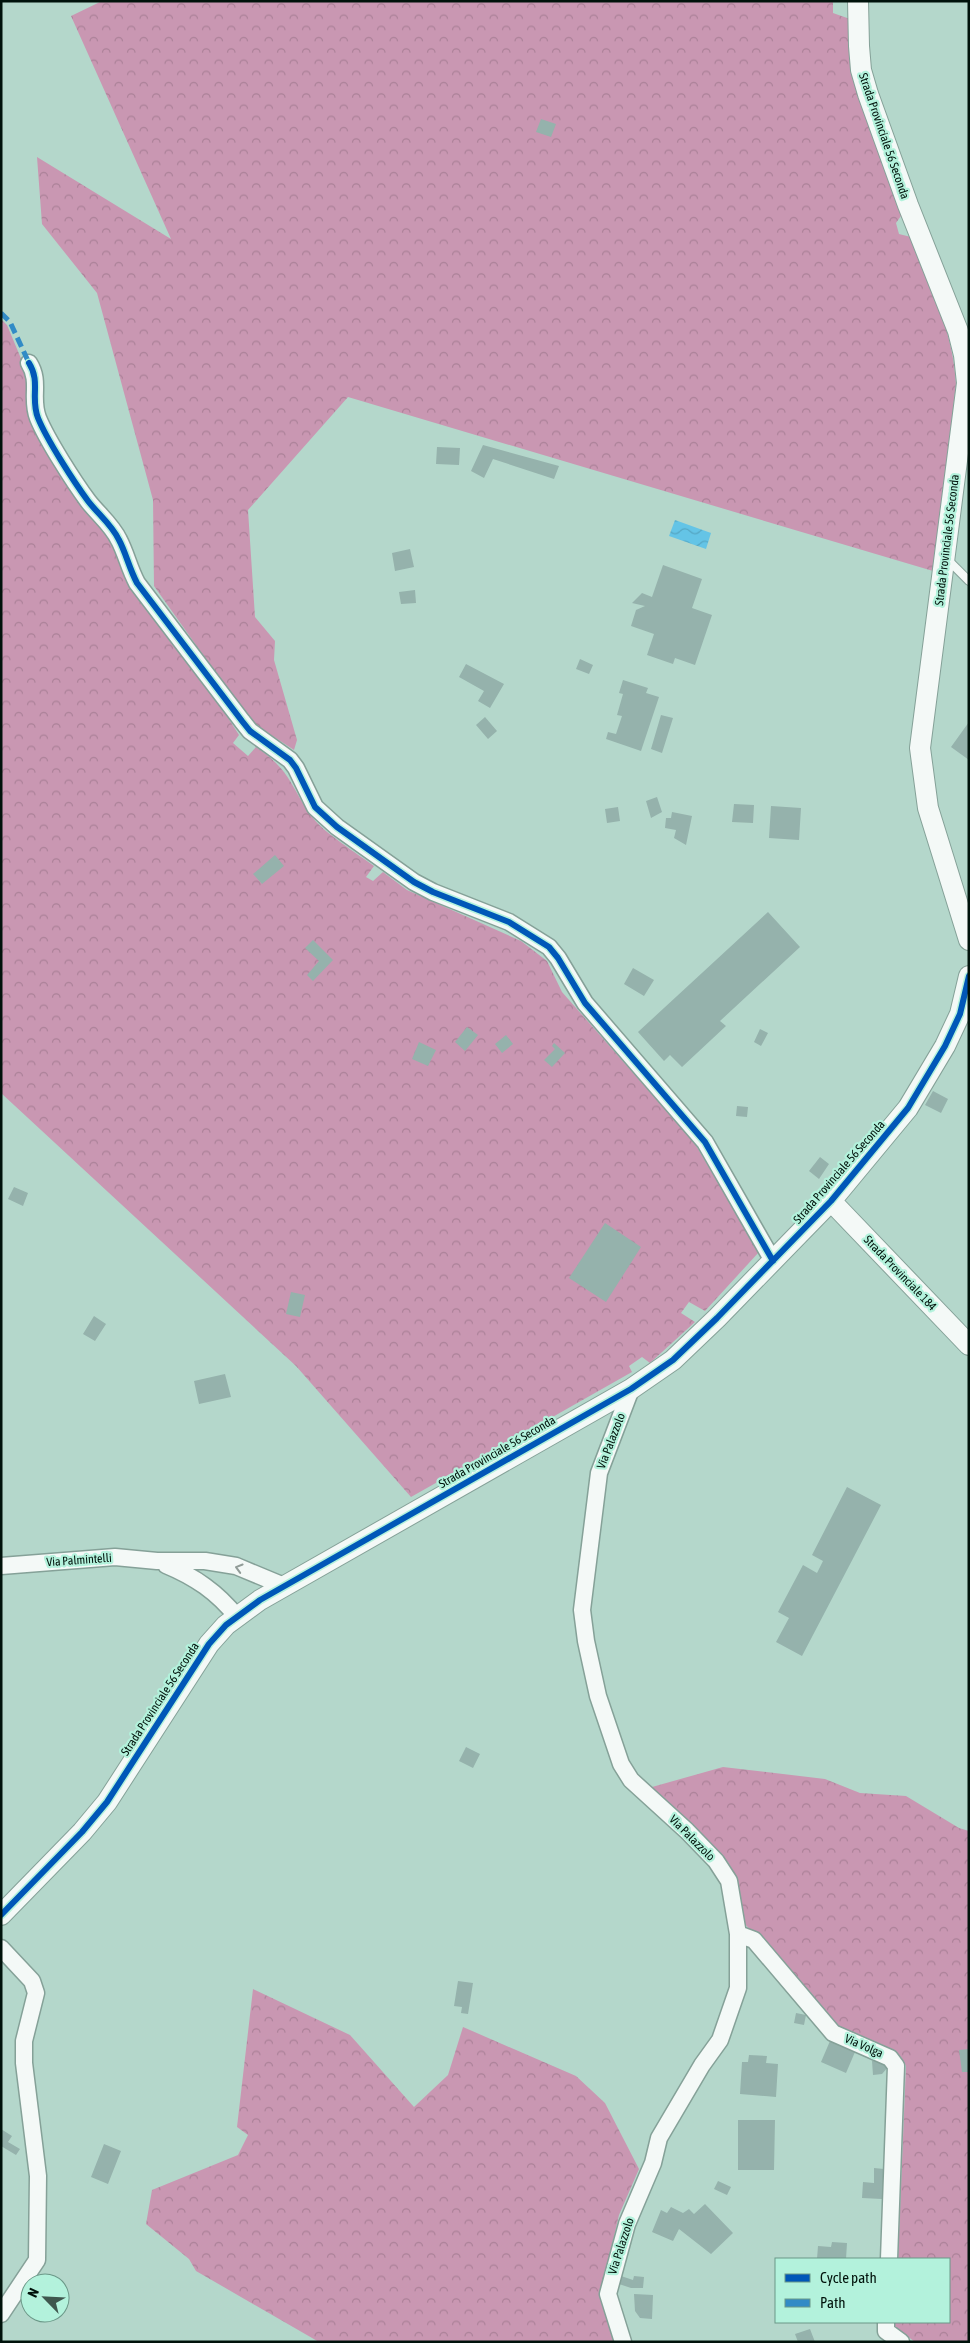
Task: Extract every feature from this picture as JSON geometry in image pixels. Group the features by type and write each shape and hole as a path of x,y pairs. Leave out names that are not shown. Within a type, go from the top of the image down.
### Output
{"street":[{"name":"Strada Provinciale 56 Seconda","path":"858,1 860,54 868,94 908,205 958,331 964,355 967,383 920,748 928,808 969,940"},
{"path":"29,363 35,373 35,399 38,418 47,434 85,497 120,541 128,565 137,582 250,731 290,760 296,768 315,807 337,827 414,882 433,892 509,922 549,947 558,958 585,1003 705,1142 773,1261"},
{"name":"Strada Provinciale 56 Seconda","path":"1,1915 82,1832 107,1802 194,1664 226,1625 284,1586 631,1389 673,1360 831,1201 908,1108 945,1046 960,1014 969,976"},
{"name":"Strada Provinciale 184","path":"831,1201 969,1345"},
{"name":"Via Palazzolo","path":"623,2342 608,2294 611,2275 626,2224 653,2163 659,2138 702,2065 720,2040 738,1988 738,1934 729,1881 716,1861 631,1780 621,1764 598,1696 586,1641 582,1610 599,1473 631,1389"},
{"name":"Via Palmintelli","path":"1,1566 115,1557 157,1561"},
{"path":"157,1561 205,1561 236,1566 284,1586"},
{"path":"157,1561 190,1575 208,1586 237,1617"},
{"name":"Via Volga","path":"738,1934 754,1940 834,2033 890,2058 896,2066 889,2258"},
{"path":"1,1948 32,1981 36,1992 24,2041 24,2063 34,2127 38,2176 36,2260 1,2314"},
{"path":"886,2323 886,2331 901,2342"}],"lane":[{"path":"945,558 969,581"}],"green space":[{"path":"102,1 833,1 833,13 850,19 903,213 896,223 899,234 911,237 940,309 951,346 956,384 933,571 348,397 248,510 255,617 275,641 274,660 297,740 294,750 250,721 154,586 153,500 97,293 42,224 37,157 171,239 71,16"},
{"path":"1,319 7,325 30,380 30,403 110,533 122,568 166,636 213,694 239,735 233,743 248,756 256,747 277,764 313,818 332,836 374,866 366,877 373,881 383,872 407,890 521,941 547,961 562,992 694,1142 759,1252 705,1311 689,1302 681,1313 695,1322 650,1363 642,1357 629,1366 632,1372 411,1497 296,1366 1,1093"},
{"path":"723,1767 825,1779 860,1793 906,1796 959,1828 969,1831 969,2342 915,2342 895,2327 895,2323 950,2323 950,2258 898,2258 906,2066 901,2057 838,2026 744,1923 738,1881 728,1862 652,1787"},
{"path":"253,1989 350,2035 414,2107 448,2075 463,2027 576,2076 605,2103 639,2169 619,2215 602,2288 604,2308 615,2342 319,2342 196,2271 189,2259 146,2224 152,2190 238,2155 248,2135 237,2127"}],"water":[{"path":"675,520 711,533 706,549 669,536"}],"building":[{"path":"541,119 556,124 551,137 536,132"},
{"path":"483,445 559,466 554,479 493,459 484,478 471,471"},
{"path":"437,447 460,448 459,465 436,464"},
{"path":"410,549 414,567 395,571 392,553"},
{"path":"663,565 702,579 692,608 712,615 695,665 675,658 673,664 647,655 654,634 631,626 636,610 645,606 632,603 642,593 652,597"},
{"path":"415,590 416,603 401,604 399,592"},
{"path":"580,659 593,665 589,674 576,669"},
{"path":"466,664 504,684 490,708 478,701 484,691 459,677"},
{"path":"623,680 648,688 646,693 659,697 641,751 606,739 608,732 616,734 622,716 617,715 623,694 619,693"},
{"path":"661,715 673,718 662,753 651,749"},
{"path":"485,717 497,731 488,739 476,725"},
{"path":"969,722 969,760 951,747"},
{"path":"657,797 662,812 651,818 646,801"},
{"path":"734,804 754,805 753,823 732,822"},
{"path":"771,806 801,808 799,840 769,838"},
{"path":"618,807 620,821 607,823 605,809"},
{"path":"672,812 692,816 686,845 674,838 676,830 665,828 666,818 671,818"},
{"path":"275,855 284,866 262,884 253,874"},
{"path":"768,912 800,947 720,1021 726,1026 682,1067 670,1055 664,1061 638,1032"},
{"path":"313,940 333,960 313,981 307,975 319,961 305,948"},
{"path":"633,968 654,980 644,996 624,984"},
{"path":"467,1027 478,1035 465,1051 455,1042"},
{"path":"760,1029 768,1033 761,1046 754,1042"},
{"path":"506,1035 513,1044 502,1053 495,1044"},
{"path":"419,1042 436,1050 428,1066 412,1059"},
{"path":"554,1043 565,1053 552,1067 544,1060 555,1049 552,1046"},
{"path":"933,1091 948,1099 941,1113 925,1105"},
{"path":"737,1106 748,1107 747,1117 736,1116"},
{"path":"820,1157 829,1164 819,1179 809,1171"},
{"path":"14,1187 28,1193 23,1206 8,1199"},
{"path":"605,1223 641,1247 606,1302 569,1278"},
{"path":"291,1292 305,1295 300,1317 286,1314"},
{"path":"94,1316 106,1324 95,1341 83,1334"},
{"path":"225,1374 231,1397 199,1404 194,1381"},
{"path":"847,1487 881,1505 802,1656 776,1642 789,1618 778,1612 803,1565 817,1573 823,1561 812,1555"},
{"path":"466,1747 480,1754 473,1768 459,1761"},
{"path":"458,1981 473,1983 468,2014 461,2013 462,2007 454,2006"},
{"path":"796,2013 806,2015 804,2025 794,2023"},
{"path":"830,2041 855,2052 846,2073 821,2062"},
{"path":"969,2049 969,2072 962,2072 959,2050"},
{"path":"749,2055 767,2056 766,2063 778,2064 776,2097 740,2094 742,2062 748,2062"},
{"path":"880,2060 889,2066 882,2074 873,2075 872,2061"},
{"path":"738,2120 775,2120 774,2170 738,2170"},
{"path":"1,2129 12,2136 8,2142 20,2149 16,2155 1,2146"},
{"path":"104,2144 121,2151 108,2184 91,2177"},
{"path":"874,2168 884,2169 882,2199 862,2198 863,2182 874,2183"},
{"path":"718,2181 731,2187 727,2195 714,2189"},
{"path":"705,2204 733,2233 711,2254 679,2229 673,2241 652,2232 661,2210 667,2213 671,2207 683,2213 689,2209 694,2214"},
{"path":"832,2242 847,2243 846,2258 817,2258 818,2246 831,2247"},
{"path":"621,2276 633,2280 634,2276 644,2277 643,2288 631,2288 619,2284"},
{"path":"634,2294 653,2295 652,2319 640,2318 635,2311"},
{"path":"810,2329 815,2342 798,2342 795,2334"}],"marked path":[{"path":"1,313 10,322 29,363"}],"cycle path":[{"path":"29,363 33,370 35,404 38,418 54,449 88,501 109,524 116,535 137,583 250,731 290,760 296,768 315,807 337,827 414,882 433,892 509,922 549,947 558,958 585,1003 705,1142 773,1261"},
{"path":"1,1915 82,1832 107,1802 209,1644 226,1625 260,1600 631,1389 673,1360 717,1318 831,1201 908,1108 945,1046 960,1014 969,976"}]}
